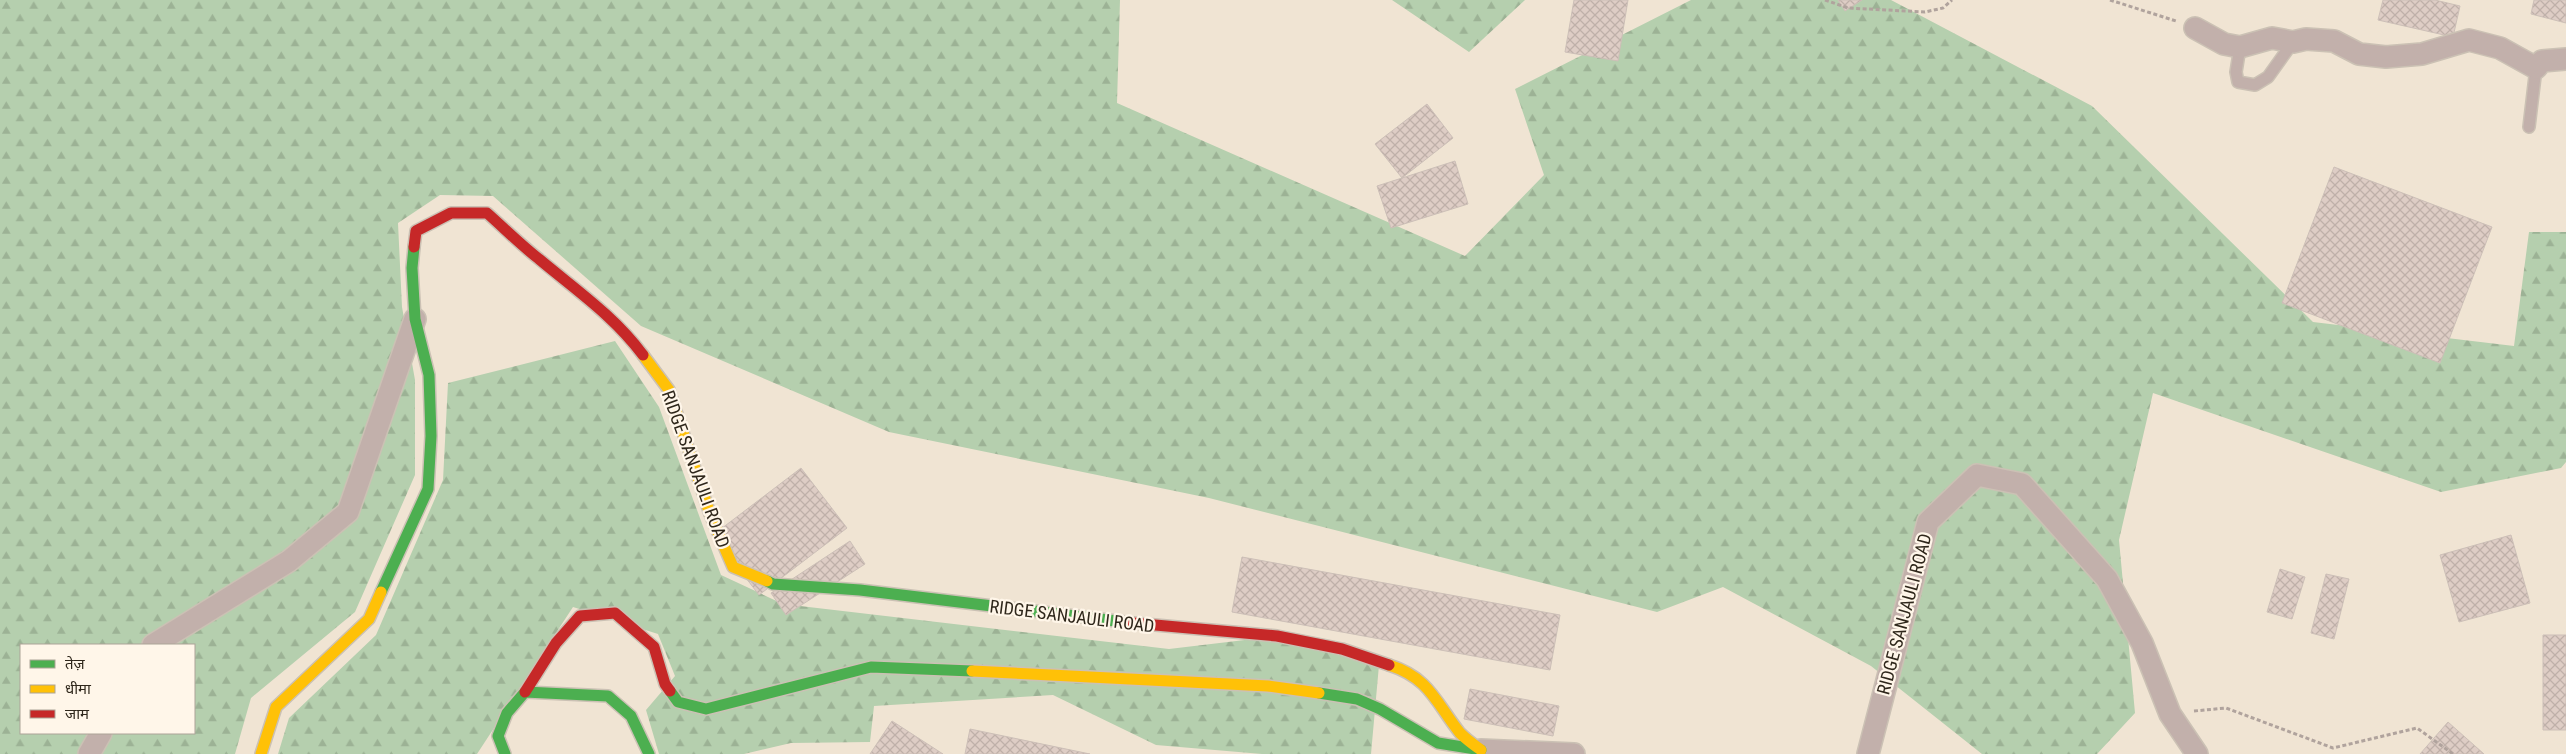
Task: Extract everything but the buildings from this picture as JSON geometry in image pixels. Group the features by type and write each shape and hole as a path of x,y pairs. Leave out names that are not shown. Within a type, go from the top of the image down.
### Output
{"street":[{"path":"2195,28 2224,44 2240,46 2272,38 2293,42 2306,39 2334,41 2359,54 2386,57 2422,54 2469,40 2500,48 2536,68 2542,61 2566,59"},
{"name":"RIDGE SANJAULI ROAD","path":"261,754 276,707 369,619 428,489 431,436 429,375 415,320 412,268 416,231 451,213 487,213 538,259 587,296 630,338 669,390 710,514 733,567 773,584 860,590 1160,626 1277,636 1342,649 1402,669 1416,679 1434,694 1461,734 1481,750"},
{"path":"155,644 289,561 348,512 415,320"},
{"name":"RIDGE SANJAULI ROAD","path":"1868,754 1928,522 1977,475 2022,484 2107,579 2142,643 2170,714 2198,754"},
{"path":"505,754 498,736 507,713 525,692 556,643 580,616 615,613 654,647 665,684 678,702 706,709 871,667 1050,674 1268,686 1338,695 1357,699 1380,710 1438,743 1481,750 1574,754"},
{"path":"525,692 608,696 631,716 648,754"},
{"path":"89,754 100,734"}],"lane":[{"path":"2240,46 2236,72 2238,82 2255,85 2268,77 2293,42"},
{"path":"2529,127 2536,68"}],"path":[{"path":"1825,0 1848,8 1925,12 1943,8 1952,0"},
{"path":"2110,0 2195,28"},
{"path":"2170,714 2226,708 2333,748 2417,728 2453,754"}],"green space":[{"path":"0,0 1120,0 1117,103 1465,256 1544,175 1515,89 1691,0 1891,0 2092,106 2313,322 2514,346 2529,232 2566,232 2566,462 2561,468 2441,492 2153,393 2119,540 2135,713 2097,754 1982,754 1871,666 1723,587 1657,612 1209,498 889,432 641,326 493,196 440,195 398,223 402,307 415,380 415,475 355,612 251,698 235,754 0,754"},
{"path":"1392,0 1525,0 1469,52"},
{"path":"615,341 659,407 721,575 783,604 1169,649 1286,635 1379,665 1371,754 1262,754 1156,745 1053,695 874,706 870,742 791,743 744,754 659,754 646,710 675,676 658,634 573,607 477,754 278,754 289,718 376,635 443,480 448,383"}],"traffic: fast":[{"path":"381,592 428,489 431,436 429,375 415,319 412,268 414,247"},
{"path":"767,581 773,584 860,590 1133,623"},
{"path":"670,691 678,702 706,709 871,667 972,671"},
{"path":"505,754 498,736 507,713 525,692 608,696 631,716 649,754"},
{"path":"1319,693 1357,699 1380,709 1438,743 1481,750"}],"traffic: slow":[{"path":"643,355 669,390 710,514 733,567 767,581"},
{"path":"261,754 276,707 369,619 381,592"},
{"path":"1389,665 1403,670 1423,684 1460,733 1481,750"},
{"path":"972,671 1268,686 1319,693"}],"traffic: jam":[{"path":"414,247 416,231 451,213 487,213 607,316 643,355"},
{"path":"525,692 556,643 580,616 615,613 654,647 665,684 670,691"},
{"path":"1133,623 1277,636 1342,649 1389,665"}]}
